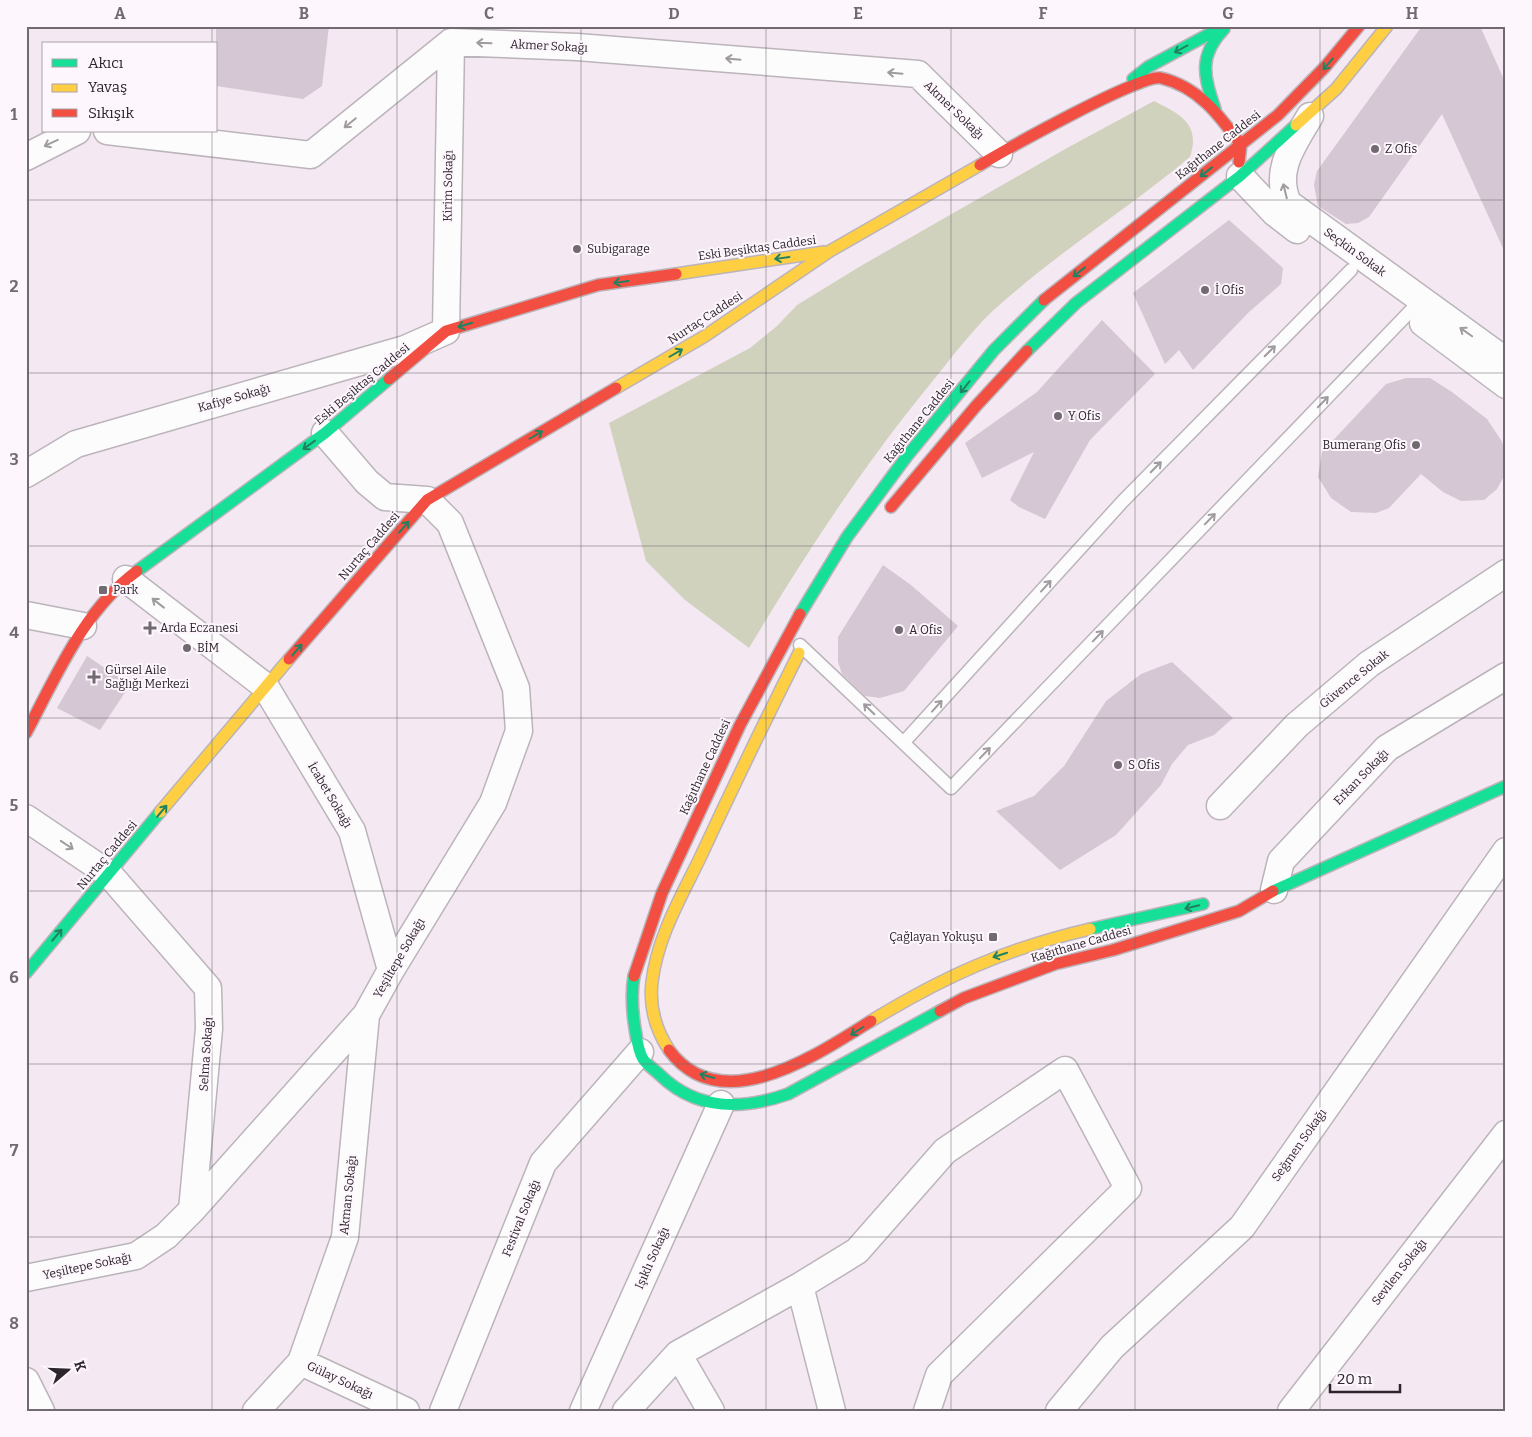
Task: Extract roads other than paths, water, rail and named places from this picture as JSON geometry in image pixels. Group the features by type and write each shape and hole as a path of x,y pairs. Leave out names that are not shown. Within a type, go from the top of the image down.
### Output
{"main road":[{"path":"1114,94 1148,67 1226,26"},
{"path":"1215,109 1203,63 1209,46 1226,26"},
{"name":"Kağıthane Caddesi","path":"1359,26 1325,67 1292,101 1241,145 1060,286 1022,320 994,350 907,456 858,522 787,635 740,726 662,893 638,960 631,1000 651,1043 678,1062 706,1077 724,1092 765,1102 788,1094 876,1048 935,1012 964,998 1056,964 1113,950 1239,911 1274,890 1506,786"},
{"path":"886,513 976,406 1042,334 1076,303 1240,176 1336,89 1387,26"},
{"path":"1114,94 1148,79 1160,78 1192,91 1215,109 1241,145 1239,157 1240,176"},
{"name":"Nurtaç Caddesi","path":"26,973 265,686 427,500 705,336 830,251 999,154 1114,94"},
{"name":"Eski Beşiktaş Caddesi","path":"26,733 83,626 126,579 325,433 446,331 598,285 830,251"},
{"path":"689,272 728,279"},
{"path":"735,316 748,297"},
{"name":"Kağıthane Caddesi","path":"805,642 740,770 675,912 653,979 651,1043 643,1059 655,1073 674,1089 698,1100 790,1068 844,1039 932,985 983,961 1076,934 1211,903"},
{"name":"Kağıthane Caddesi","path":"1240,896 1274,890"}],"street":[{"path":"116,132 311,155 451,42"},
{"name":"Akmer Sokağı","path":"451,42 577,47 918,74 999,154"},
{"name":"Kirim Sokağı","path":"446,331 451,42"},
{"name":"Seçkin Sokak","path":"1314,109 1285,160 1282,176 1283,191 1288,203 1415,306 1506,385"},
{"path":"26,157 75,132"},
{"name":"Seçkin Sokak","path":"1240,176 1275,213 1351,270 1506,361"},
{"name":"Kafiye Sokağı","path":"26,474 76,444 405,349 446,331"},
{"path":"325,433 367,482 385,497 427,500"},
{"name":"Yeşiltepe Sokağı","path":"26,1278 136,1256 166,1236 192,1210 366,1015 391,970 493,803 519,731 516,688 450,523 427,500"},
{"name":"Güvence Sokak","path":"1220,806 1297,725 1369,664 1506,572"},
{"path":"126,579 265,686"},
{"path":"26,615 83,626"},
{"name":"Erkan Sokağı","path":"1274,890 1281,861 1388,748 1506,676"},
{"name":"İcabet Sokağı","path":"265,686 352,831 391,970"},
{"name":"Selma Sokağı","path":"26,818 109,874 208,988 209,1029 192,1210"},
{"name":"Seğmen Sokağı","path":"1059,1411 1112,1347 1242,1227 1506,851"},
{"name":"Akman Sokağı","path":"256,1411 301,1362 345,1237 366,1015"},
{"name":"Festival Sokağı","path":"443,1411 544,1163 651,1043"},
{"path":"626,1411 678,1354 800,1286 857,1251 944,1151 1065,1070 1128,1188 940,1375 927,1411"},
{"name":"Işıklı Sokağı","path":"583,1411 724,1092"},
{"name":"Sevilen Sokağı","path":"1291,1411 1506,1134"},
{"path":"800,1286 832,1411"},
{"path":"678,1354 711,1411"},
{"name":"Gülay Sokağı","path":"301,1362 406,1411"},
{"path":"26,1381 41,1411"}],"lane":[{"path":"904,742 1123,501 1351,270"},
{"path":"787,635 805,642 951,788 1415,306"}],"place":[{"name":"Z Ofis","path":"1375,149"},
{"name":"Subigarage","path":"577,249"},
{"name":"İ Ofis","path":"1205,290"},
{"name":"Y Ofis","path":"1058,416"},
{"name":"Bumerang Ofis","path":"1416,445"},
{"name":"Park","path":"103,590"},
{"name":"Arda Eczanesi","path":"150,628"},
{"name":"A Ofis","path":"899,630"},
{"name":"BİM","path":"187,648"},
{"name":"Gürsel Aile Sağlığı Merkezi","path":"94,677"},
{"name":"S Ofis","path":"1118,765"},
{"name":"Çağlayan Yokuşu","path":"993,937"}]}
